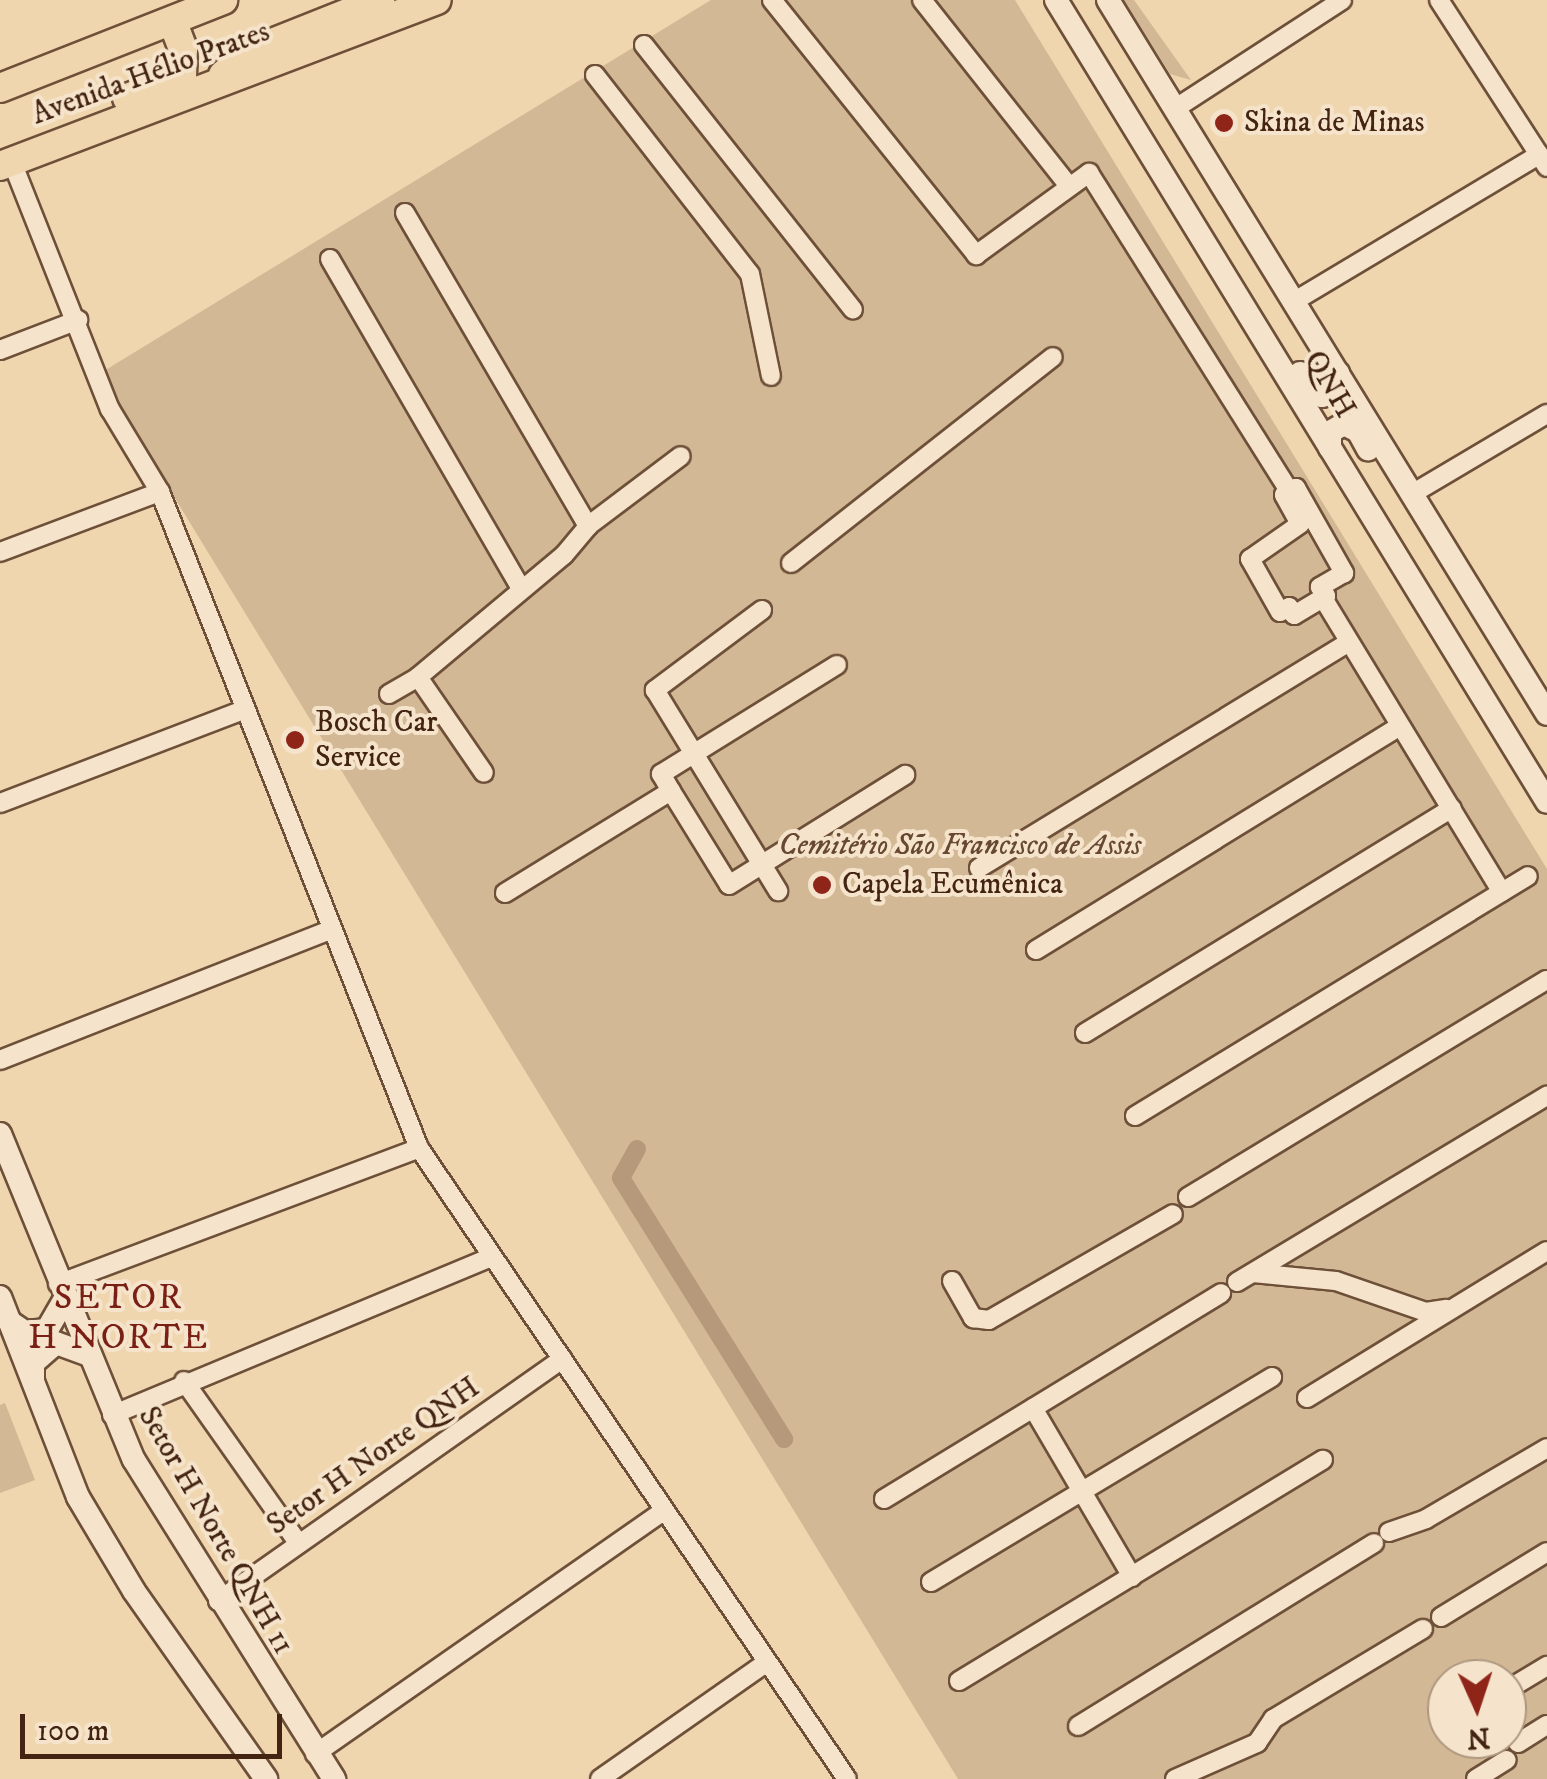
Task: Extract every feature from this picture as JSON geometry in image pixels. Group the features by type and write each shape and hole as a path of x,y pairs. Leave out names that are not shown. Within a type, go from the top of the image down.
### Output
{"main road":[{"name":"Avenida Hélio Prates","path":"0,88 224,0"},
{"path":"206,89 252,51 380,0"},
{"name":"Avenida Hélio Prates","path":"4,158 206,89 436,0"},
{"path":"4,158 182,76 183,49 172,21"},
{"path":"0,107 64,62"}],"street":[{"path":"772,0 976,256 1089,173 1290,492"},
{"path":"922,0 1068,185"},
{"path":"1093,0 1106,22 1137,47"},
{"name":"QNH","path":"1108,0 1412,494 1544,700"},
{"path":"1176,108 1342,0"},
{"path":"1293,302 1543,161 1440,0"},
{"name":"QNH","path":"1060,4 1262,329 1330,448 1547,802"},
{"path":"644,44 852,310"},
{"path":"595,74 750,274 771,376"},
{"path":"4,158 78,320 110,408 160,492 419,1148 848,1779"},
{"path":"405,213 588,526"},
{"path":"330,258 521,589"},
{"path":"0,350 78,320"},
{"path":"1262,329 1316,394 1337,389 1338,373"},
{"path":"790,563 1052,357"},
{"path":"1330,448 1334,428 1354,427 1374,462 1412,494 1547,414"},
{"path":"389,694 418,678 588,526 681,456"},
{"path":"1323,598 1294,614 1289,607 1280,612 1250,559 1300,524 1284,495 1296,488 1344,573 1320,586 1323,598 1502,892"},
{"path":"0,552 160,492"},
{"path":"762,610 655,690 778,891"},
{"path":"980,868 1348,643"},
{"path":"837,665 661,774 728,885 905,775"},
{"path":"418,678 484,773"},
{"path":"0,803 244,710"},
{"path":"1036,950 1400,726"},
{"path":"505,893 671,791"},
{"path":"1085,1033 1452,808"},
{"path":"1135,1116 1528,876"},
{"path":"0,1060 332,928"},
{"path":"1188,1197 1547,980"},
{"path":"884,1499 1547,1096"},
{"name":"Setor H Norte QNH 11","path":"0,1134 112,1415 218,1601 334,1779"},
{"path":"10,1322 25,1332 47,1330 61,1292 419,1148"},
{"path":"952,1281 973,1318 989,1320 1173,1214"},
{"path":"1307,1398 1547,1251"},
{"path":"112,1415 184,1381 491,1258"},
{"path":"1237,1283 1336,1281 1426,1312 1454,1308"},
{"path":"0,1297 78,1497 266,1779"},
{"path":"33,1380 33,1363 56,1344 89,1356"},
{"name":"Setor H Norte QNH","path":"218,1601 562,1359"},
{"path":"932,1582 1272,1377"},
{"path":"184,1381 299,1544"},
{"path":"1033,1408 1132,1577"},
{"path":"1078,1726 1381,1538 1426,1519 1547,1448"},
{"path":"959,1681 1323,1460"},
{"path":"316,1754 663,1511"},
{"path":"1441,1617 1547,1552"},
{"path":"1175,1779 1257,1743 1273,1719 1424,1629"},
{"path":"600,1779 767,1662"},
{"path":"1476,1779 1506,1760"}],"green space":[{"name":"Cemitério São Francisco de Assis","path":"711,0 1015,0 1547,869 1547,1779 958,1779 99,374"},
{"path":"1124,0 1134,0 1191,80 1170,74"},
{"path":"5,1403 35,1480 0,1493 0,1405"}],"waterway":[{"path":"637,1149 621,1178 784,1439"}],"place":[{"name":"Skina de Minas","path":"1224,123"},
{"name":"Bosch Car Service","path":"295,740"},
{"name":"Capela Ecumênica","path":"822,885"}],"district":[{"name":"SETOR H NORTE","path":"119,1318"}]}
